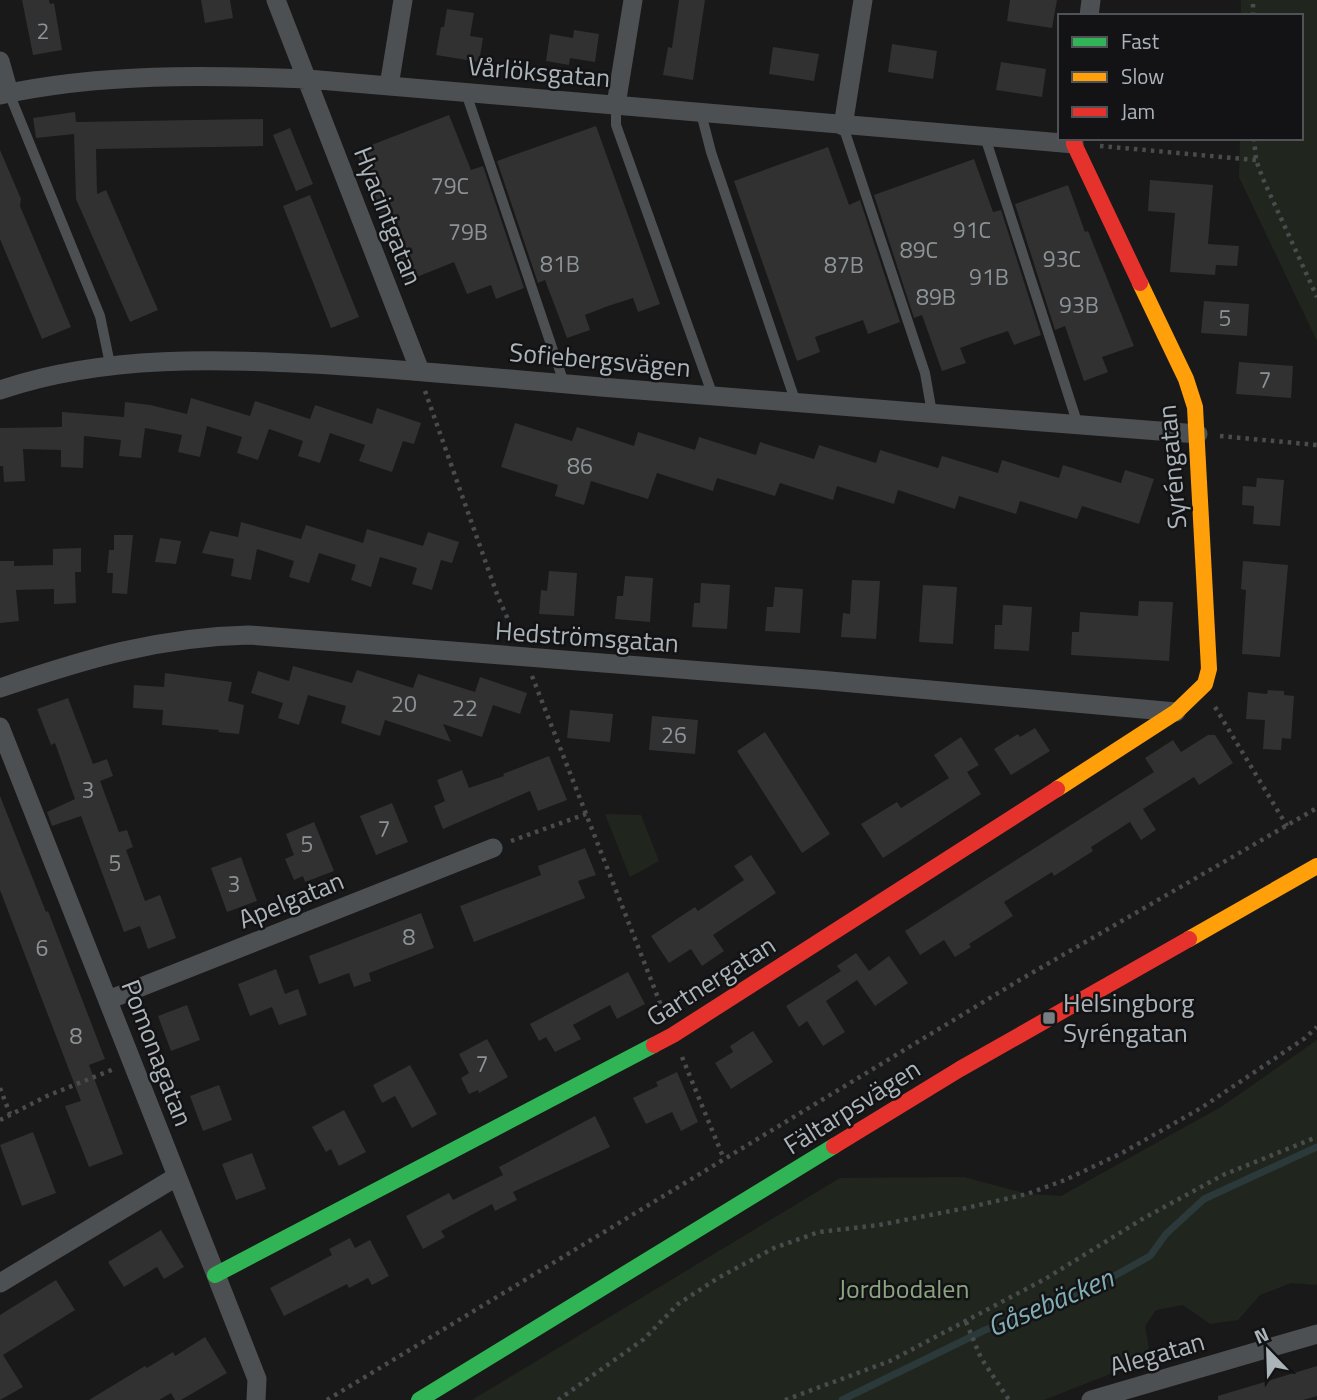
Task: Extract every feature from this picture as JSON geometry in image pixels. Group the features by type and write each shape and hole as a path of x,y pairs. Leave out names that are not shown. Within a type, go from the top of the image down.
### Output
{"street":[{"name":"Hyacintgatan","path":"276,0 420,371"},
{"path":"389,86 403,0"},
{"path":"616,105 633,0"},
{"path":"843,125 863,0"},
{"path":"0,61 4,94"},
{"name":"Vårlöksgatan","path":"4,94 140,77 307,79 985,137 1074,141"},
{"name":"Syréngatan","path":"1074,141 1186,379 1195,407 1209,668 1202,688"},
{"name":"Sofiebergsvägen","path":"0,390 26,381 110,364 254,361 420,371 1198,434"},
{"name":"Hedströmsgatan","path":"0,688 112,652 221,636 249,635 525,659 818,680 1176,712"},
{"name":"Gartnergatan","path":"215,1275 673,1035 1176,712 1202,688"},
{"name":"Pomonagatan","path":"0,727 257,1379 256,1400"},
{"name":"Apelgatan","path":"108,1000 493,848"},
{"name":"Fältarpsvägen","path":"419,1400 960,1069 1317,866"},
{"path":"0,1283 176,1177"},
{"name":"Alegatan","path":"1091,1400 1317,1334"}],"lane":[{"path":"466,93 564,383"},
{"path":"4,94 100,316 110,364"},
{"path":"616,105 616,125 713,396"},
{"path":"701,113 711,152 796,402"},
{"path":"843,125 925,373 932,413"},
{"path":"985,137 1078,425"}],"path":[{"path":"1254,140 1256,160 1263,179 1317,297"},
{"path":"1074,141 1256,160"},
{"path":"420,371 427,398 494,585 724,1159"},
{"path":"1198,434 1317,445"},
{"path":"1202,688 1287,826"},
{"path":"327,1400 1042,967 1317,808"},
{"path":"493,848 586,814"},
{"path":"558,1400 644,1339 678,1304 718,1278 774,1248 819,1232 879,1225 966,1208 1027,1194 1065,1180 1122,1153 1201,1108 1305,1038 1317,1027"},
{"path":"0,1120 47,1096 132,1062"},
{"path":"0,1088 10,1114"},
{"path":"785,1400 890,1361 1045,1279 1144,1218 1223,1175 1317,1137"},
{"path":"966,1322 981,1358 1009,1400"}],"green space":[{"path":"1241,0 1317,0 1317,341 1239,177 1240,140 1303,140 1303,14 1241,14"},
{"path":"605,814 641,815 659,861 630,877"},
{"name":"Jordbodalen","path":"1317,1040 1317,1285 1291,1283 1260,1295 1238,1320 1210,1324 1183,1305 1156,1310 1145,1326 1149,1348 1138,1363 1044,1400 472,1400 840,1178 964,1177 1027,1194 1061,1196 1221,1107"}],"building":[{"path":"22,0 49,0 50,4 54,3 62,50 33,55"},
{"path":"201,0 230,0 233,18 205,23"},
{"path":"679,0 705,0 693,80 663,75 668,47 672,48"},
{"path":"1010,0 1057,0 1052,28 1007,21"},
{"path":"447,9 474,13 470,36 483,38 479,62 436,55"},
{"path":"574,30 599,34 595,62 570,58 569,65 546,61 550,34 573,38"},
{"path":"892,44 937,51 933,79 888,72"},
{"path":"773,47 819,54 814,81 769,74"},
{"path":"1001,62 1046,69 1042,97 996,90"},
{"path":"75,112 76,122 263,119 263,146 96,149 97,194 106,190 158,310 130,322 76,199 74,134 36,138 33,118"},
{"path":"449,115 471,170 483,166 524,288 496,299 491,285 467,294 454,262 407,281 356,151"},
{"path":"596,126 660,304 638,312 633,298 608,306 585,315 590,330 567,338 545,280 538,283 497,161"},
{"path":"290,128 313,184 296,191 273,135"},
{"path":"828,147 849,205 860,200 900,322 868,334 863,320 815,337 820,352 797,361 734,181"},
{"path":"0,150 21,199 20,206 71,327 42,339 0,239"},
{"path":"974,159 993,212 1001,210 1041,335 1014,345 1008,331 984,339 960,348 966,363 942,371 922,315 914,318 874,195"},
{"path":"1150,180 1213,185 1208,244 1239,246 1237,266 1216,265 1215,275 1170,272 1175,213 1148,211"},
{"path":"1068,185 1134,346 1102,357 1108,372 1084,381 1065,326 1055,330 1015,204"},
{"path":"310,195 359,317 331,328 283,206"},
{"path":"1204,301 1249,304 1247,336 1201,333"},
{"path":"1239,362 1293,366 1291,398 1236,394"},
{"path":"191,398 250,416 255,401 310,419 315,405 372,424 377,408 421,423 414,444 403,441 392,472 359,461 365,445 330,433 320,463 298,456 303,441 269,429 258,460 237,453 242,437 207,426 200,457 178,452 182,435 145,428 141,458 119,456 121,440 84,436 83,468 61,467 61,450 23,449 25,481 4,482 3,466 0,466 0,428 62,427 62,412 124,417 125,402 187,414"},
{"path":"515,423 572,441 577,427 634,446 638,432 695,450 699,437 756,455 760,442 814,459 819,445 876,463 880,450 938,468 942,456 998,473 1002,460 1059,478 1063,465 1121,483 1125,470 1154,479 1139,524 1082,506 1077,519 1020,501 1016,514 959,496 955,509 898,490 894,504 837,486 833,500 780,483 775,496 717,478 713,491 657,473 648,499 591,481 584,505 555,496 558,485 501,467"},
{"path":"1257,478 1284,480 1280,526 1253,524 1254,506 1242,505 1243,486 1256,487"},
{"path":"241,522 301,539 306,525 363,543 367,529 423,546 428,532 459,542 452,563 441,560 432,590 412,584 417,568 380,557 371,587 351,580 356,565 319,553 309,583 289,577 294,561 257,549 251,580 231,576 234,559 202,553 210,531 238,537"},
{"path":"114,535 133,535 127,594 112,593 113,573 107,573 109,550 114,550"},
{"path":"160,538 181,541 176,564 155,562"},
{"path":"81,548 81,572 75,572 76,603 54,604 54,589 16,590 19,621 0,623 0,561 14,561 14,566 53,565 53,549"},
{"path":"1243,561 1288,565 1280,657 1242,654 1246,590 1241,589"},
{"path":"549,571 577,573 574,616 539,614 541,590 547,591"},
{"path":"625,576 653,578 650,622 615,619 617,596 623,596"},
{"path":"852,580 880,581 876,639 841,637 843,613 850,614"},
{"path":"701,583 730,585 727,629 692,627 694,603 700,603"},
{"path":"923,585 957,587 953,644 919,642"},
{"path":"775,587 803,589 800,633 765,631 767,607 773,607"},
{"path":"1139,601 1173,602 1169,661 1071,655 1072,632 1079,632 1080,612 1138,616"},
{"path":"1003,605 1032,607 1029,651 994,649 995,625 1002,625"},
{"path":"293,666 352,683 357,670 413,688 418,674 475,692 480,677 527,693 520,714 493,705 482,737 443,724 451,742 385,720 380,736 341,723 346,706 308,695 299,725 278,718 283,703 251,693 258,671 289,681"},
{"path":"165,673 232,682 228,701 244,705 239,734 162,725 163,710 133,708 134,685 164,687"},
{"path":"1268,690 1284,691 1284,695 1294,696 1291,739 1282,738 1281,750 1263,749 1265,720 1246,719 1248,692 1267,694"},
{"path":"68,698 93,764 107,759 113,776 100,781 119,832 127,830 133,847 126,850 145,901 160,895 176,938 148,949 140,926 124,932 81,816 52,826 47,812 75,799 55,743 51,745 37,709"},
{"path":"570,710 613,714 610,742 567,738"},
{"path":"652,716 698,720 695,754 649,750"},
{"path":"1035,728 1050,751 1011,775 994,749 1018,734 1020,737"},
{"path":"765,732 830,834 802,853 737,751"},
{"path":"1208,735 1215,735 1233,763 1199,785 1194,777 1143,809 1156,830 1141,840 1130,822 1091,847 1093,851 1054,876 1052,872 1004,902 1013,916 969,944 971,947 955,957 944,940 920,955 905,931 1154,772 1145,758 1173,740 1181,752"},
{"path":"961,737 979,765 967,772 981,794 883,858 861,824 897,802 901,808 949,778 934,755"},
{"path":"549,756 567,800 538,811 530,791 443,829 434,806 445,801 437,780 462,770 469,788"},
{"path":"0,796 105,1059 89,1065 123,1154 89,1167 65,1106 81,1101 0,890"},
{"path":"392,803 408,842 376,855 360,816"},
{"path":"314,822 334,871 305,882 303,876 294,880 285,859 294,855 286,834"},
{"path":"585,848 596,875 578,881 585,898 474,942 460,906 541,875 538,866"},
{"path":"751,855 776,893 713,935 724,951 702,966 691,949 669,963 651,936 695,907 698,911 744,880 734,866"},
{"path":"241,857 257,901 227,912 211,868"},
{"path":"421,913 434,948 369,973 371,981 354,987 349,973 319,984 309,956"},
{"path":"856,953 869,971 889,956 908,983 875,1006 857,980 826,1001 845,1032 823,1046 807,1021 799,1027 786,1006 841,971 837,966"},
{"path":"276,969 285,994 298,989 307,1015 279,1025 272,1007 250,1016 238,984"},
{"path":"628,972 645,1004 617,1019 610,1005 573,1025 581,1039 555,1052 546,1037 539,1041 530,1024"},
{"path":"187,1005 200,1040 171,1051 158,1016"},
{"path":"753,1031 773,1062 731,1089 715,1063 733,1052 730,1046"},
{"path":"487,1039 508,1077 479,1093 478,1090 469,1094 461,1078 469,1073 459,1054"},
{"path":"410,1065 437,1114 412,1128 395,1096 382,1103 373,1085"},
{"path":"677,1072 698,1122 681,1131 672,1112 646,1124 633,1098 658,1086 656,1082"},
{"path":"219,1085 232,1120 203,1131 190,1096"},
{"path":"344,1110 366,1152 339,1166 331,1149 326,1152 312,1127"},
{"path":"595,1116 610,1147 513,1192 517,1200 495,1211 492,1204 441,1231 445,1237 423,1249 406,1216 449,1193 453,1200 503,1175 499,1167"},
{"path":"33,1132 56,1193 22,1206 0,1145"},
{"path":"252,1153 266,1189 236,1200 222,1164"},
{"path":"161,1230 184,1267 164,1279 157,1267 124,1287 108,1262"},
{"path":"350,1238 355,1248 370,1240 389,1276 372,1285 368,1278 349,1288 347,1284 284,1316 270,1288 332,1255 329,1249"},
{"path":"56,1280 75,1310 3,1355 23,1387 0,1400 0,1315"},
{"path":"205,1337 227,1373 181,1400 175,1400 171,1393 159,1400 89,1400 145,1366 147,1368 173,1352 175,1356"},
{"path":"1317,1366 1317,1396 1303,1400 1218,1400 1218,1396"}],"waterway":[{"name":"Gåsebäcken","path":"842,1400 985,1330 1084,1293 1150,1256 1166,1234 1204,1199 1317,1147"}],"traffic: fast":[{"path":"215,1275 654,1045"},
{"path":"419,1400 834,1146"}],"traffic: slow":[{"path":"1057,789 1176,712 1205,684 1209,669 1195,407 1186,379 1140,283"},
{"path":"1189,939 1317,866"}],"traffic: jam":[{"path":"1074,140 1140,283"},
{"path":"654,1045 1057,789"},
{"path":"834,1146 960,1069 1189,939"}],"place":[{"name":"Helsingborg Syréngatan","path":"1049,1018"}]}
